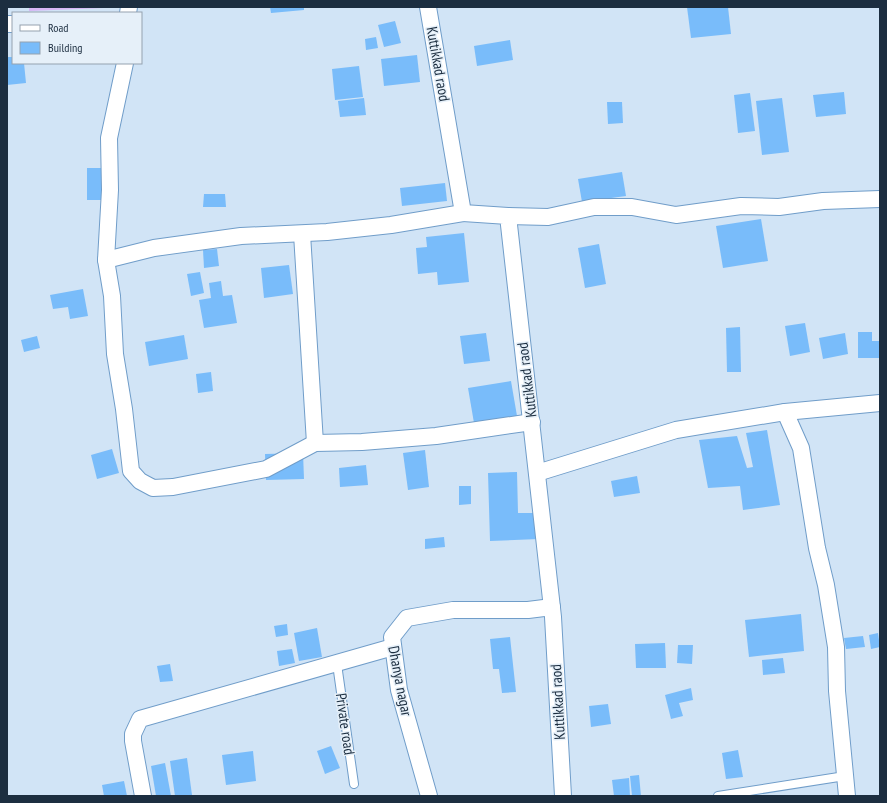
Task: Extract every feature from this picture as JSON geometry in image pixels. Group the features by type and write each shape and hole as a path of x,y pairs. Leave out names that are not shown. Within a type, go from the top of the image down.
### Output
{"street":[{"name":"Kuttikkad raod","path":"428,7 463,213"},
{"path":"125,64 109,138 110,190 106,260 112,296 115,354 124,409 131,471 140,481 153,488 173,487 266,469 315,443 362,442 428,437 532,422"},
{"path":"106,260 154,248 241,236 302,234 391,225 463,213 548,217 594,207 632,208 676,215 741,206 779,207 823,201 880,199"},
{"name":"Kuttikkad raod","path":"508,216 552,607 563,796"},
{"path":"302,234 315,443"},
{"path":"537,472 676,430 785,412 880,403"},
{"path":"785,412 801,448 817,548 826,585 836,647 837,691 847,796"},
{"name":"Dhanya nagar","path":"428,796 399,690 392,637 408,618 453,610 528,610 552,607"},
{"path":"143,796 133,741 133,734 140,719 393,648"}],"lane":[{"name":"Private road","path":"336,664 354,784"},
{"path":"718,796 846,776"}],"shaded area":[{"path":"29,7 129,7 29,11"}],"building":[{"path":"270,7 304,7 304,10 271,13"},
{"path":"687,7 728,7 731,34 691,38"},
{"path":"395,21 401,43 384,47 378,25"},
{"path":"376,37 378,48 366,50 365,39"},
{"path":"510,40 513,60 477,66 474,46"},
{"path":"417,55 420,82 384,86 381,59"},
{"path":"7,57 12,57 12,64 24,64 26,83 7,85"},
{"path":"359,66 363,97 335,100 332,69"},
{"path":"844,92 846,114 816,117 813,95"},
{"path":"750,93 755,131 738,133 734,95"},
{"path":"364,98 366,115 340,117 338,101"},
{"path":"782,98 789,152 762,155 756,101"},
{"path":"607,102 622,102 623,123 608,124"},
{"path":"87,168 101,168 101,200 87,200"},
{"path":"622,172 626,196 582,202 578,179"},
{"path":"445,183 447,201 402,206 400,188"},
{"path":"204,194 225,194 226,207 203,207"},
{"path":"761,219 768,261 723,268 716,226"},
{"path":"464,233 469,282 438,285 437,272 418,274 416,248 427,247 426,237"},
{"path":"599,244 606,284 585,288 578,248"},
{"path":"217,249 219,266 204,268 203,250"},
{"path":"289,265 293,294 264,298 261,268"},
{"path":"200,272 204,293 191,296 187,274"},
{"path":"221,281 223,296 232,295 237,323 204,328 199,300 211,298 209,283"},
{"path":"83,289 88,316 70,319 68,307 53,309 50,295"},
{"path":"805,323 810,352 790,356 785,326"},
{"path":"740,327 741,372 727,372 726,328"},
{"path":"858,332 872,332 872,341 880,341 880,358 858,358"},
{"path":"486,333 490,361 464,364 460,336"},
{"path":"845,333 848,354 823,359 819,338"},
{"path":"184,335 188,359 149,366 145,342"},
{"path":"37,336 40,348 24,352 21,340"},
{"path":"211,372 213,391 198,393 196,374"},
{"path":"511,381 517,416 474,423 468,388"},
{"path":"767,430 780,505 743,510 740,486 708,488 699,440 737,436 747,468 753,467 746,433"},
{"path":"112,449 119,473 97,479 91,455"},
{"path":"425,450 429,487 408,490 403,453"},
{"path":"303,453 304,479 266,480 265,454"},
{"path":"366,465 368,485 340,487 339,468"},
{"path":"517,472 518,513 538,513 539,539 490,541 488,473"},
{"path":"637,476 640,493 614,497 611,481"},
{"path":"459,486 471,486 471,504 459,505"},
{"path":"444,537 445,547 425,549 425,539"},
{"path":"801,614 804,651 749,657 745,620"},
{"path":"287,624 288,635 276,637 274,626"},
{"path":"317,628 322,657 299,661 294,633"},
{"path":"878,633 880,647 871,649 869,635"},
{"path":"863,636 865,647 846,649 844,638"},
{"path":"510,637 516,692 502,693 499,669 493,669 490,639"},
{"path":"665,643 666,668 636,668 635,644"},
{"path":"678,645 693,645 692,664 677,663"},
{"path":"292,649 295,663 279,666 277,651"},
{"path":"783,658 785,673 763,675 762,660"},
{"path":"170,664 173,681 160,682 157,666"},
{"path":"691,688 693,700 679,703 683,716 671,719 665,695"},
{"path":"608,704 611,724 591,727 589,706"},
{"path":"331,746 340,768 325,774 317,751"},
{"path":"738,750 743,777 726,779 722,753"},
{"path":"253,751 256,781 226,785 222,755"},
{"path":"187,758 192,795 175,796 170,761"},
{"path":"165,763 171,796 156,796 151,766"},
{"path":"639,775 641,796 632,796 630,776"},
{"path":"629,778 630,796 614,796 612,780"},
{"path":"124,781 127,796 104,796 102,785"}]}
